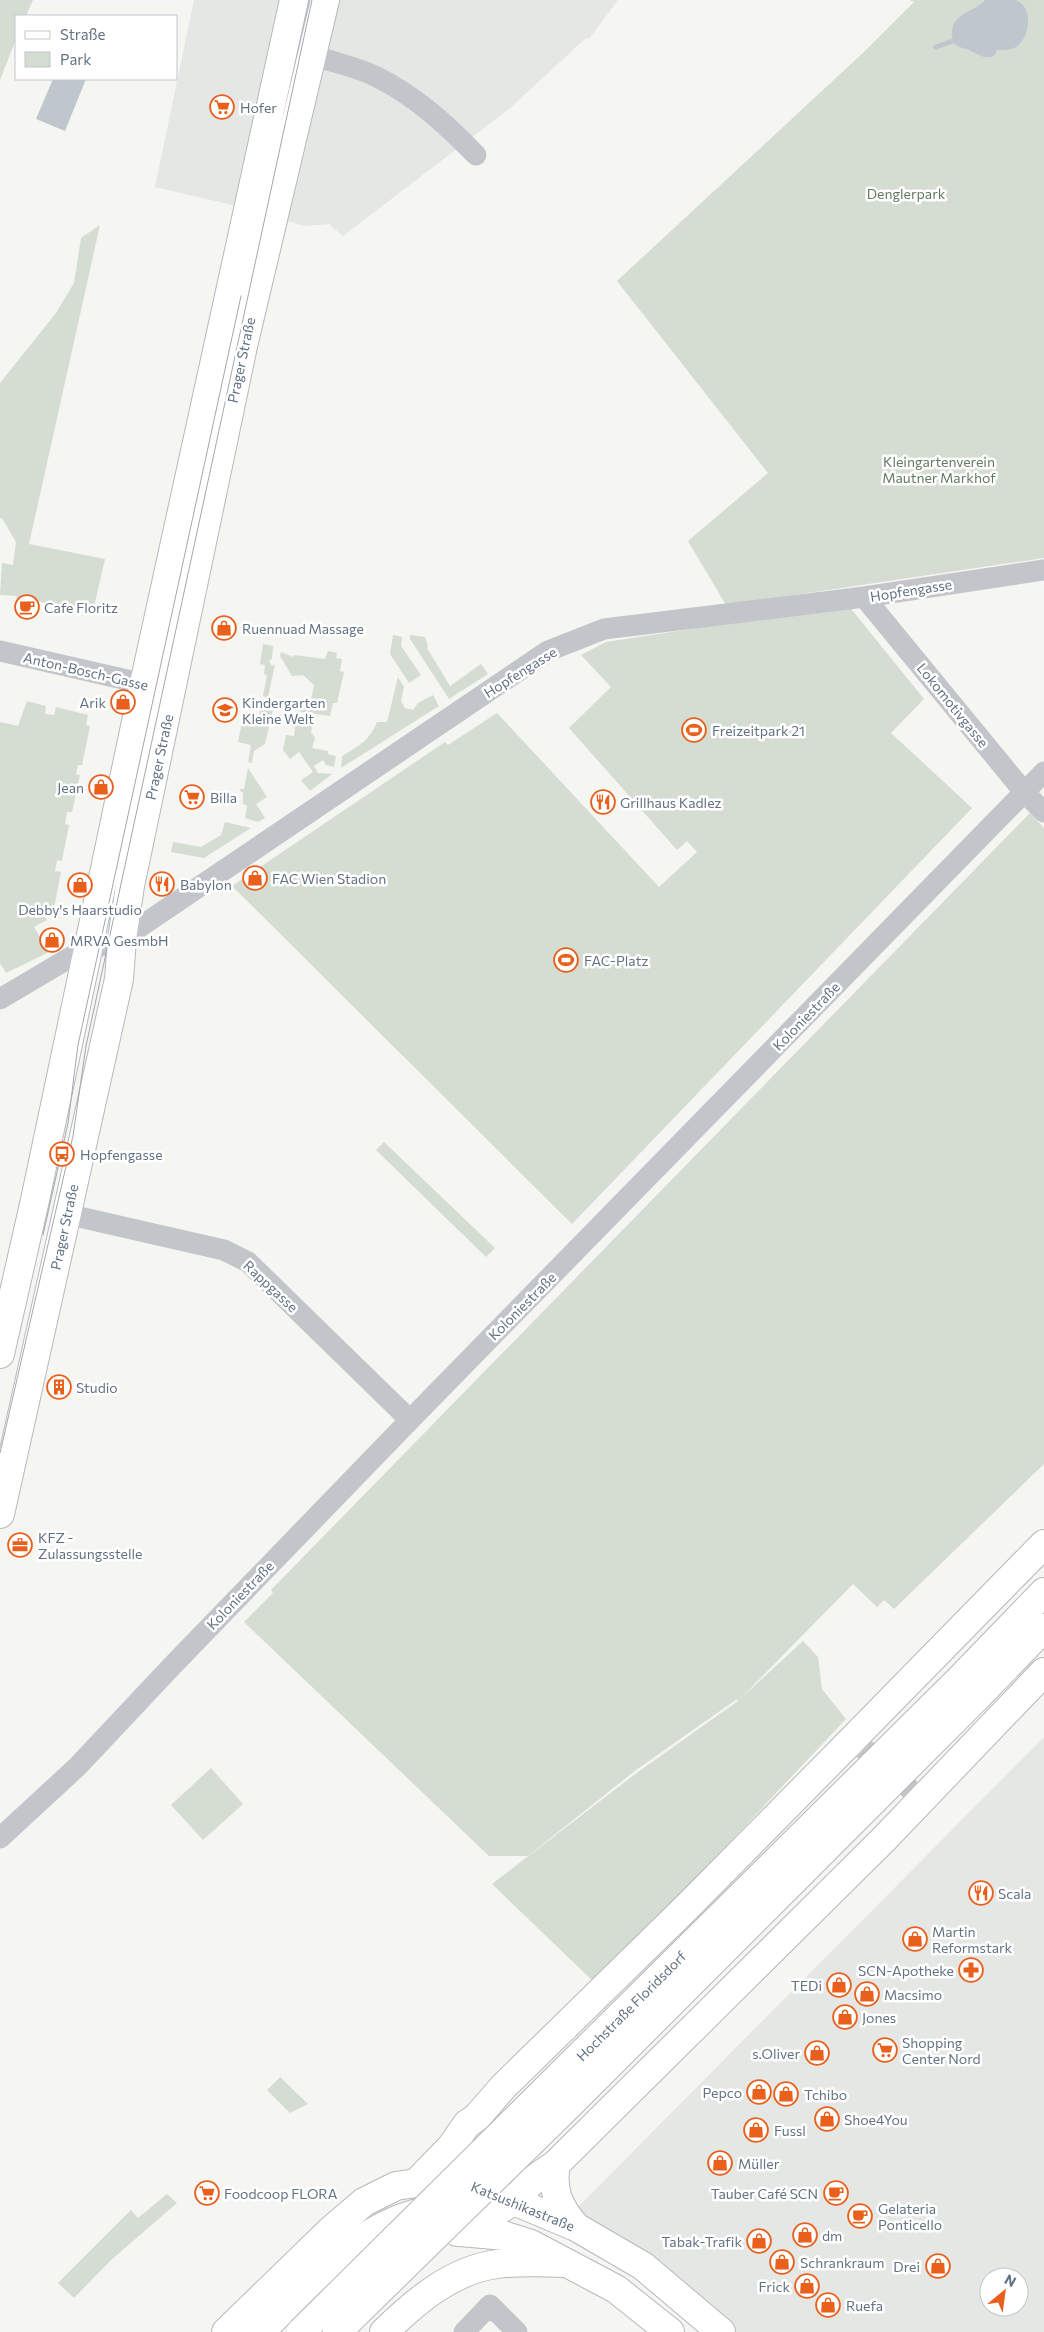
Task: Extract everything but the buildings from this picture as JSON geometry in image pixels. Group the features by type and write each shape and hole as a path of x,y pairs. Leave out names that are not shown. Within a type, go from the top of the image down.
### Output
{"main road":[{"name":"Prager Straße","path":"0,1354 35,1200 144,684 294,0"},
{"name":"Prager Straße","path":"0,1514 120,973 122,939 130,886 173,690 243,346 325,0"},
{"path":"35,1200 66,1214"},
{"path":"418,2181 451,2147 467,2124 477,2118 503,2087 688,1906 1044,1544"},
{"path":"969,1688 1044,1592"},
{"path":"969,1688 1044,1628"},
{"path":"260,2332 335,2259 369,2234 421,2211 473,2202 513,2201 533,2180 556,2164 918,1805 977,1740 1044,1672"},
{"name":"Hochstraße Floridsdorf","path":"301,2332 969,1688"},
{"name":"Hochstraße Floridsdorf","path":"336,2332 571,2103 969,1688"},
{"path":"477,2118 475,2130 466,2153 473,2202 506,2236"},
{"path":"556,2164 554,2186 557,2202 576,2227"},
{"name":"Katsushikastraße","path":"226,2332 348,2214 379,2193 418,2181 443,2179 473,2202"},
{"name":"Katsushikastraße","path":"513,2201 576,2227 644,2266 721,2332"},
{"path":"456,2232 473,2202"},
{"path":"318,2332 381,2270 408,2250 422,2242 456,2232 506,2236 531,2244 616,2289 670,2332"},
{"path":"384,2332 439,2286 478,2268 526,2262 566,2263"}],"street":[{"path":"311,54 375,76 412,96 476,155"},
{"name":"Hopfengasse","path":"0,998 87,950 122,939 548,651 604,629 864,597 1044,570"},
{"name":"Lokomotivgasse","path":"864,597 1025,793 1044,812"},
{"name":"Anton-Bosch-Gasse","path":"0,651 173,690"},
{"name":"Koloniestraße","path":"0,1838 77,1766 410,1420 1044,772"},
{"name":"Rappgasse","path":"66,1214 224,1250 248,1262 410,1420"},
{"path":"848,1744 865,1749 912,1791 918,1805"},
{"path":"464,2332 490,2305 517,2332"}],"shaded area":[{"path":"194,0 618,0 589,39 586,38 509,109 343,236 329,224 304,226 228,204 155,187"},
{"path":"985,0 1016,0 1026,9 1028,16 1027,30 1021,43 1016,47 997,50 994,56 987,57 955,44 952,34 956,21"},
{"path":"53,80 86,80 65,131 36,119"},
{"name":"Shopping Center Nord","path":"1044,1737 1044,2332 733,2332 574,2211"}],"green space":[{"path":"0,0 33,0 26,15 15,15 15,42 0,80"},
{"name":"Denglerpark","path":"909,0 1044,0 1044,558 726,605 688,541 768,473 617,281 865,51 914,2"},
{"path":"100,225 29,544 105,559 93,611 63,605 62,608 32,599 31,602 16,599 17,596 0,595 2,563 13,565 16,542 2,518 0,519 0,383 56,313 74,283 81,238"},
{"name":"FAC-Platz","path":"848,605 924,699 891,733 972,808 572,1224 232,886 445,742 448,745 497,713 659,887 697,852 687,841 677,850 569,728 611,687 581,655 606,642"},
{"path":"393,635 402,637 401,646 421,675 409,683 390,654"},
{"path":"410,635 425,637 427,648 450,686 481,664 488,674 449,699 410,639"},
{"path":"263,644 273,646 272,659 269,661 272,666 275,664 268,698 263,696 267,675 264,674 265,665 260,664"},
{"path":"328,651 337,653 336,658 342,659 340,671 344,672 337,703 333,703 330,716 295,711 291,708 292,704 302,705 311,700 314,685 303,675 292,676 280,656 281,652 293,657 294,655 325,659"},
{"path":"398,677 404,687 401,701 405,708 413,710 418,703 433,695 439,706 341,768 342,756 363,742 377,722 387,722"},
{"path":"27,701 46,706 45,714 54,715 56,707 88,715 86,725 90,726 82,765 78,765 76,774 80,775 72,812 67,812 65,824 69,825 62,861 57,860 55,871 61,872 54,908 48,907 47,912 44,914 47,920 34,927 49,952 6,973 0,963 0,722 18,726"},
{"path":"261,706 273,709 265,744 254,751 252,763 248,762 251,745 238,742 244,712 259,715"},
{"path":"288,719 313,724 311,732 315,738 312,748 328,751 328,754 336,756 334,767 326,765 323,760 314,766 318,773 332,774 310,791 301,780 313,772 299,752 290,759 283,750 286,735 294,736 295,727 287,725"},
{"path":"248,768 267,797 256,804 265,818 258,822 245,818 247,805 243,804 243,792 240,791 240,789 244,789"},
{"path":"1030,813 1044,828 1044,1464 894,1609 884,1600 877,1607 853,1584 739,1700 803,1641 818,1657 822,1689 846,1719 596,1984 492,1884 638,1772 738,1701 737,1699 636,1770 528,1856 489,1856 244,1622 273,1593 271,1590"},
{"path":"225,822 251,828 204,858 171,852 173,842 201,847 221,835"},
{"path":"384,1142 495,1248 486,1257 376,1150"},
{"path":"211,1768 243,1804 203,1840 171,1805"},
{"path":"280,2077 308,2104 290,2113 267,2090"},
{"path":"167,2194 177,2203 110,2261 74,2298 58,2283 131,2210 138,2218"}],"waterway":[{"path":"936,47 953,41"}],"tram line":[{"path":"0,1453 73,1136 86,1046 312,0"},
{"path":"43,1235 68,1123 78,1045 241,296"}],"place":[{"name":"Hofer","path":"222,107"},
{"name":"Cafe Floritz","path":"27,607"},
{"name":"Ruennuad Massage","path":"224,628"},
{"name":"Arik","path":"123,702"},
{"name":"Kindergarten Kleine Welt","path":"225,710"},
{"name":"Freizeitpark 21","path":"694,730"},
{"name":"Jean","path":"101,787"},
{"name":"Billa","path":"192,797"},
{"name":"Grillhaus Kadlez","path":"603,802"},
{"name":"FAC Wien Stadion","path":"255,878"},
{"name":"Babylon","path":"162,884"},
{"name":"Debby's Haarstudio","path":"80,885"},
{"name":"MRVA GesmbH","path":"52,940"},
{"name":"FAC-Platz","path":"566,960"},
{"name":"Hopfengasse","path":"62,1154"},
{"name":"Studio","path":"59,1387"},
{"name":"KFZ - Zulassungsstelle","path":"20,1545"},
{"name":"Scala","path":"981,1893"},
{"name":"Martin Reformstark","path":"915,1939"},
{"name":"SCN-Apotheke","path":"971,1970"},
{"name":"TEDi","path":"839,1985"},
{"name":"Macsimo","path":"867,1994"},
{"name":"Jones","path":"845,2017"},
{"name":"Shopping Center Nord","path":"885,2050"},
{"name":"s.Oliver","path":"817,2053"},
{"name":"Pepco","path":"759,2092"},
{"name":"Tchibo","path":"786,2094"},
{"name":"Shoe4You","path":"827,2119"},
{"name":"Fussl","path":"756,2130"},
{"name":"Müller","path":"720,2163"},
{"name":"Foodcoop FLORA","path":"207,2193"},
{"name":"Tauber Café SCN","path":"836,2193"},
{"name":"Gelateria Ponticello","path":"860,2216"},
{"name":"dm","path":"805,2235"},
{"name":"Tabak-Trafik","path":"759,2241"},
{"name":"Schrankraum","path":"782,2262"},
{"name":"Drei","path":"938,2266"},
{"name":"Frick","path":"807,2286"},
{"name":"Ruefa","path":"828,2305"}],"park label":[{"name":"Kleingartenverein Mautner Markhof","path":"939,470"}]}
